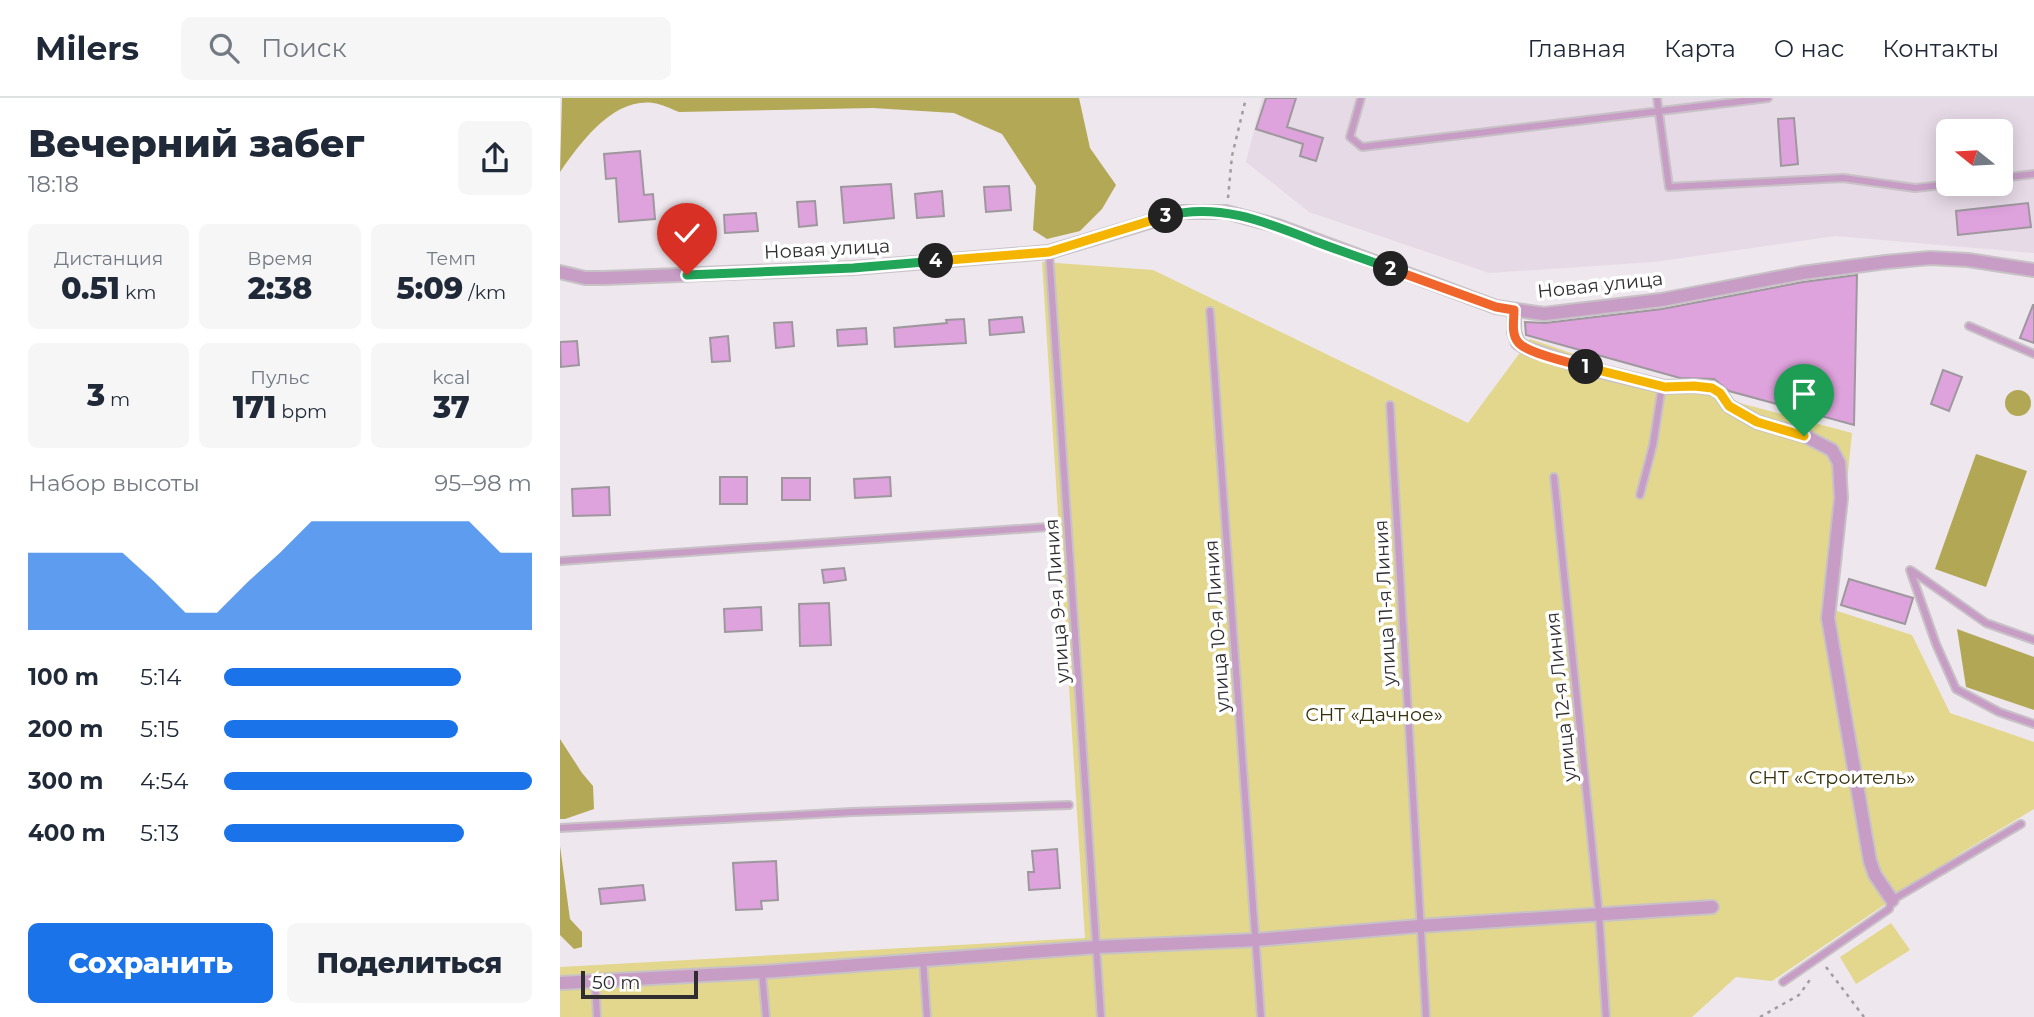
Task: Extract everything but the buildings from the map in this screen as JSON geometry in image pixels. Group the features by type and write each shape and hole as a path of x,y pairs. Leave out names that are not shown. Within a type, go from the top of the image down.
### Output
{"street":[{"name":"Новая улица","path":"560,272 585,278 604,278 825,270 1049,252 1182,212 1226,212 1278,226 1496,307 1544,314 1661,300 1802,274 1930,258 1968,260 2034,270"},
{"path":"1514,310 1514,332 1518,343 1528,349 1583,367 1662,386 1712,388 1720,393 1729,406 1757,422 1832,450 1839,463 1841,498 1828,618 1870,861 1875,875 1892,900"},
{"path":"560,983 762,972 1097,947 1255,940 1419,926 1712,907"}],"lane":[{"path":"1361,98 1350,137 1362,147 1768,98"},
{"path":"1657,98 1669,187 1843,178 1915,188 1936,186"},
{"path":"2013,176 2034,174"},
{"name":"улица 9-я Линия","path":"1049,252 1101,1017"},
{"name":"улица 10-я Линия","path":"1210,311 1261,1017"},
{"path":"1969,326 2034,354"},
{"path":"1640,495 1653,445 1662,386"},
{"name":"улица 11-я Линия","path":"1390,405 1426,1017"},
{"name":"улица 12-я Линия","path":"1554,477 1599,914 1606,1017"},
{"path":"560,561 1048,527"},
{"path":"2034,640 1986,623 1910,570 1936,644 1956,689 1999,712 2034,724"},
{"path":"560,828 838,813 1069,805"},
{"path":"1783,982 1889,908 1892,900 2021,824"},
{"path":"923,958 927,1017"},
{"path":"762,972 766,1017"},
{"path":"595,980 597,1017"}],"path":[{"path":"1226,212 1232,156 1245,98"},
{"path":"1760,1017 1799,995 1813,975 1818,957"},
{"path":"1818,957 1864,1017"}],"shaded area":[{"path":"562,98 1079,98 1090,148 1116,185 1102,209 1080,231 1047,239 1033,230 1036,186 1002,134 954,113 873,108 679,112 656,104 638,103 625,107 599,124 560,172"},
{"path":"1262,98 2034,98 2034,253 1835,236 1654,262 1489,273 1309,212 1246,162"},
{"path":"2018,390 2027,394 2031,403 2027,412 2018,416 2009,412 2005,403 2009,394"},
{"path":"1976,454 2027,471 1986,587 1935,569"},
{"path":"1957,629 2034,657 2034,710 1966,687"},
{"path":"560,739 593,786 594,809 565,819 560,819"},
{"path":"560,846 570,919 582,932 582,947 574,949 560,935"}],"green space":[{"name":"СНТ «Дачное»","path":"1042,262 1153,270 1468,423 1530,339 1635,375 1852,433 1834,610 1912,635 1950,713 2034,742 2034,809 1961,853 1772,981 1736,977 1692,1017 560,1017 560,967 1085,938"},
{"path":"1891,923 1910,950 1856,984 1840,957"}],"route":[{"path":"687,275 853,268 1049,252 1182,212 1226,212 1278,226 1496,307 1514,310 1514,332 1518,343 1528,349 1583,367 1665,387 1712,388 1720,393 1729,406 1757,422 1804,436"}],"park label":[{"name":"СНТ «Строитель»","path":"1832,777"}]}
